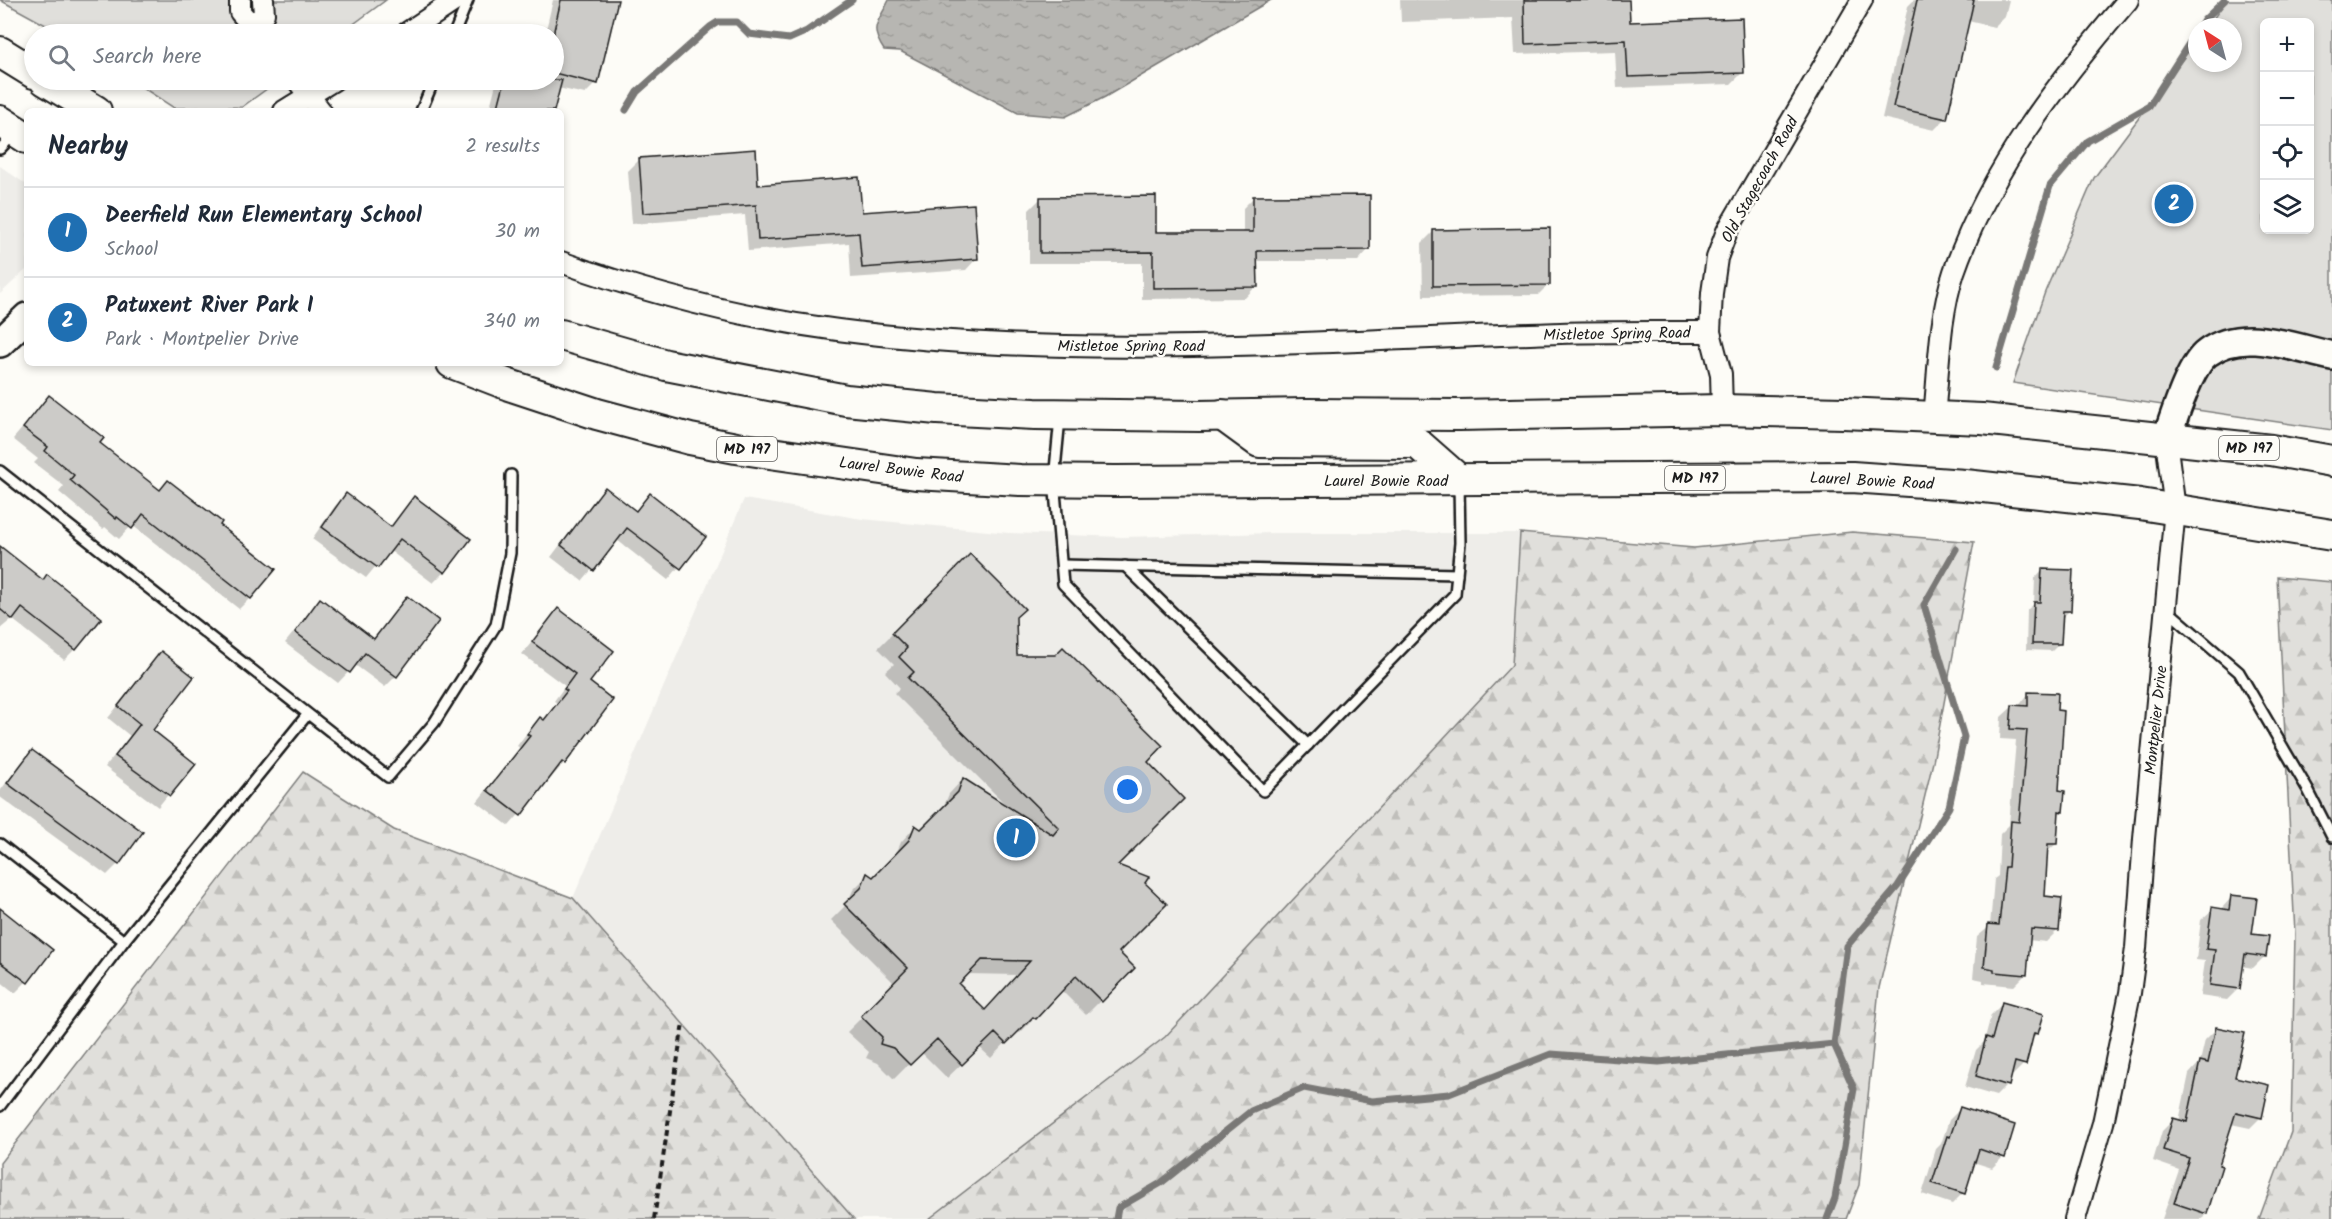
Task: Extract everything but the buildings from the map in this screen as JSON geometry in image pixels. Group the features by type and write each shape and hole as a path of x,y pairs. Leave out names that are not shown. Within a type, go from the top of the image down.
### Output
{"main road":[{"path":"0,52 24,67"},
{"path":"61,90 91,108"},
{"name":"MD 197","path":"564,336 666,365 846,400 937,410 1060,414 1222,415 1459,415 1722,410 1934,417 1982,419 2271,450 2332,461"},
{"name":"Laurel Bowie Road","path":"460,366 543,397 629,423 701,441 916,474 1054,480 1852,477 1965,485 2140,504 2332,535"},
{"path":"1222,415 1259,442 1417,443 1459,480"}],"street":[{"path":"240,0 240,12 254,24"},
{"path":"262,24 263,0"},
{"path":"420,24 456,0"},
{"name":"Old Stagecoach Road","path":"1722,410 1721,374 1710,332 1717,258 1727,231 1862,0"},
{"path":"1934,417 1942,338 1952,281 1989,192 2022,136 2075,62 2128,0"},
{"path":"304,90 318,108"},
{"path":"289,108 318,90"},
{"name":"Mistletoe Spring Road","path":"564,263 609,280 769,319 912,339 1001,345 1267,344 1534,333 1710,332"},
{"path":"0,343 24,320"},
{"name":"Montpelier Drive","path":"2075,1219 2103,1123 2130,993 2136,948 2175,509 2166,440 2193,373 2206,353 2228,342 2260,340 2332,356"}],"lane":[{"path":"458,24 468,0"},
{"path":"422,108 430,90"},
{"path":"1060,414 1054,480 1064,584 1263,791 1455,594 1460,543 1459,480"},
{"path":"0,471 388,777 426,732 496,625 510,553 511,475"},
{"path":"1062,564 1457,574"},
{"path":"1125,566 1308,745"},
{"path":"2166,609 2239,672 2308,790 2332,837"},
{"path":"0,1106 124,941 307,715"},
{"path":"0,844 124,941"}],"path":[{"path":"654,1219 683,1023"}],"shaded area":[{"path":"0,166 24,183 24,272 0,294"},
{"path":"744,499 862,519 1009,533 1123,537 1273,533 1520,533 1512,665 1165,1037 929,1219 854,1219 573,898"}],"green space":[{"path":"0,0 386,0 354,24 44,24"},
{"path":"2227,0 2332,0 2332,430 2013,383 2045,292 2094,178 2188,52 2188,72 2242,72 2242,18 2214,18"},
{"path":"146,90 265,90 242,107 174,108"},
{"path":"1852,532 1974,542 1933,762 1879,988 1859,1185 1846,1219 929,1219 1165,1037 1512,665 1520,533 1694,548"},
{"path":"2277,577 2332,582 2332,1219 2259,1219 2291,1132 2295,934"},
{"path":"303,772 394,830 573,898 854,1219 0,1219 0,1163"}],"water":[{"path":"889,0 1271,0 1105,97 1065,117 1018,113 900,51 884,50 879,42 876,29"}],"waterway":[{"path":"626,110 637,92 718,22 737,22 749,34 789,39 807,31 852,0"},
{"path":"2206,18 2225,0"},
{"path":"1996,368 2050,186 2088,141 2149,106 2188,45"},
{"path":"1116,1219 1118,1208 1161,1183 1251,1111 1304,1088 1372,1101 1449,1094 1551,1054 1659,1062 1834,1044 1847,946 1898,886 1949,807 1964,737 1924,605 1956,549"},
{"path":"1827,1219 1835,1198 1854,1089 1834,1044"}],"place":[{"name":"Patuxent River Park I","path":"2174,204"},
{"name":"Deerfield Run Elementary School","path":"1016,838"}]}
